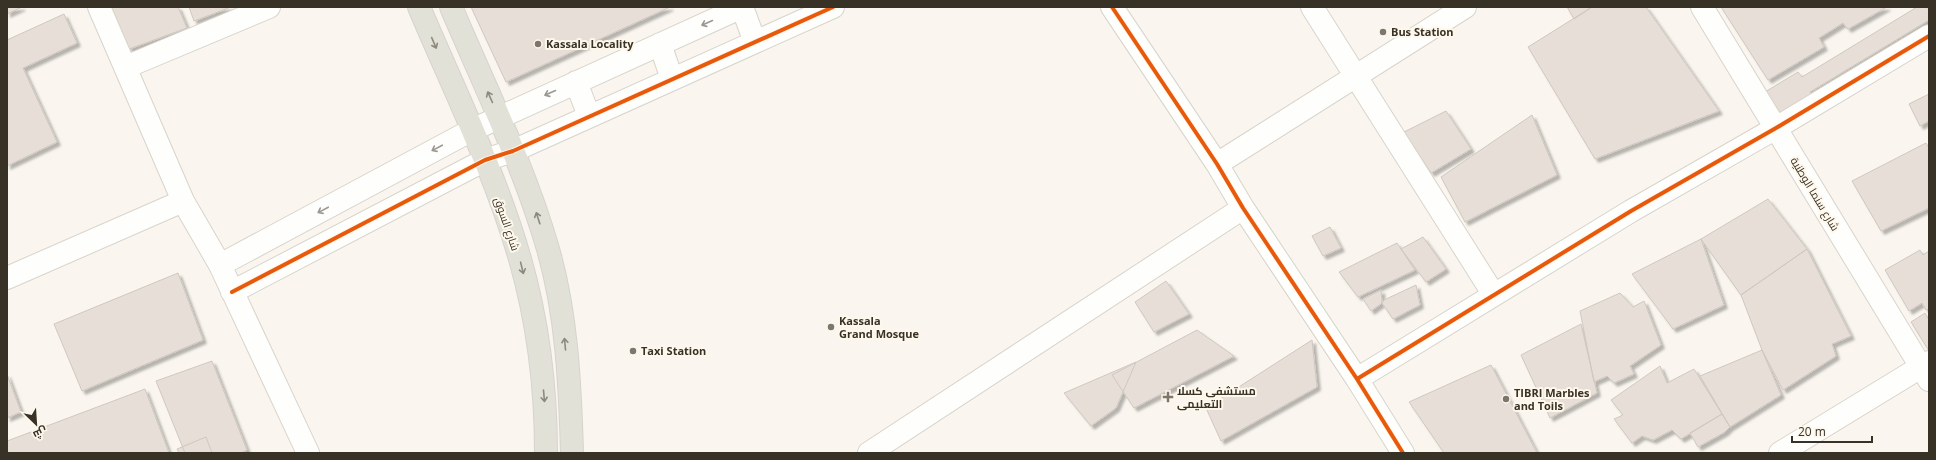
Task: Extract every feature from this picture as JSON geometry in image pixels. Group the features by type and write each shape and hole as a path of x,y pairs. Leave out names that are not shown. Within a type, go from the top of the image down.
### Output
{"main road":[{"name":"شارع السوق","path":"419,7 485,160 520,259 530,299 542,370 546,418 546,453"},
{"path":"451,7 513,151 538,217 548,250 558,291 567,358 572,453"}],"street":[{"path":"99,7 183,201 220,265 305,452"},
{"path":"126,67 269,7"},
{"path":"220,265 498,117 742,7 755,42"},
{"path":"232,292 485,160 513,151 833,7"},
{"path":"1112,7 1217,164 1243,208 1357,379 1403,453"},
{"path":"1312,7 1494,295"},
{"path":"1217,164 1355,75 1465,7"},
{"name":"شارع سنما الوطنية","path":"1702,7 1926,370"},
{"path":"1357,379 1631,211 1776,128 1929,36"},
{"path":"660,44 672,79"},
{"path":"576,82 589,116"},
{"path":"7,278 183,201"},
{"path":"869,453 1243,208"},
{"path":"1780,453 1926,370"}],"building":[{"path":"7,7 22,7 7,14"},
{"path":"109,7 178,7 187,28 129,49"},
{"path":"189,7 231,7 194,21"},
{"name":"Kassala Locality","path":"471,7 670,7 506,82"},
{"path":"1567,7 1592,7 1574,19"},
{"path":"1592,7 1646,7 1719,111 1595,159 1528,47"},
{"path":"1721,7 1887,7 1848,29 1843,23 1819,38 1824,47 1768,80"},
{"path":"1917,7 1927,7 1929,10 1929,20 1810,92 1813,97 1780,117 1765,92 1798,72 1802,77"},
{"path":"64,14 77,43 23,68 57,142 7,166 7,40"},
{"path":"1929,94 1929,121 1920,126 1909,104"},
{"path":"1446,111 1471,149 1431,173 1404,132"},
{"path":"1532,115 1557,175 1465,222 1441,177"},
{"path":"1926,143 1929,148 1929,208 1881,231 1852,181"},
{"path":"1768,199 1807,249 1741,295 1701,239"},
{"path":"1330,227 1341,248 1323,256 1312,236"},
{"path":"1423,237 1446,269 1426,282 1401,249"},
{"path":"1701,239 1724,305 1673,329 1632,274"},
{"path":"1397,243 1415,270 1358,297 1339,272"},
{"path":"1807,249 1851,336 1832,344 1836,356 1783,390 1762,350 1741,295"},
{"path":"1920,250 1923,255 1929,251 1929,309 1926,310 1922,303 1909,311 1885,270"},
{"path":"178,273 203,340 82,391 54,324"},
{"path":"1166,281 1189,314 1154,332 1135,302"},
{"path":"1416,285 1420,305 1393,319 1382,303 1384,300"},
{"path":"1381,290 1382,303 1371,311 1363,299"},
{"path":"1620,293 1633,307 1644,301 1661,345 1630,366 1634,374 1614,383 1607,376 1594,382 1580,311"},
{"path":"1925,313 1929,320 1929,351 1911,322"},
{"path":"1581,324 1597,393 1550,418 1521,355"},
{"path":"1197,330 1234,356 1134,408 1112,375"},
{"path":"1312,340 1317,387 1221,441 1206,408"},
{"path":"1762,350 1781,395 1730,427 1700,376"},
{"path":"212,361 247,450 241,453 185,453 156,381"},
{"path":"1136,362 1116,408 1091,426 1064,393"},
{"path":"1491,365 1537,453 1444,453 1409,402"},
{"path":"1660,366 1667,383 1694,369 1722,414 1681,439 1672,430 1653,440 1642,436 1632,443 1614,419 1623,415 1611,400"},
{"path":"7,374 21,412 7,418"},
{"path":"145,389 169,453 7,453 7,441"},
{"path":"1722,414 1730,427 1725,432 1698,447 1690,433"},
{"path":"206,437 212,453 179,453 177,449"}],"cycle path":[{"path":"232,292 485,160 513,151 833,7"},
{"path":"1112,7 1217,164 1243,208 1357,379 1403,453"},
{"path":"1357,379 1631,211 1776,128 1929,36"}],"place":[{"name":"Bus Station","path":"1383,32"},
{"name":"Kassala Locality","path":"538,44"},
{"name":"Kassala Grand Mosque","path":"831,327"},
{"name":"Taxi Station","path":"633,351"},
{"name":"مستشفى كسلا التعليمى","path":"1168,397"},
{"name":"TIBRI Marbles and Toils","path":"1506,399"}]}
